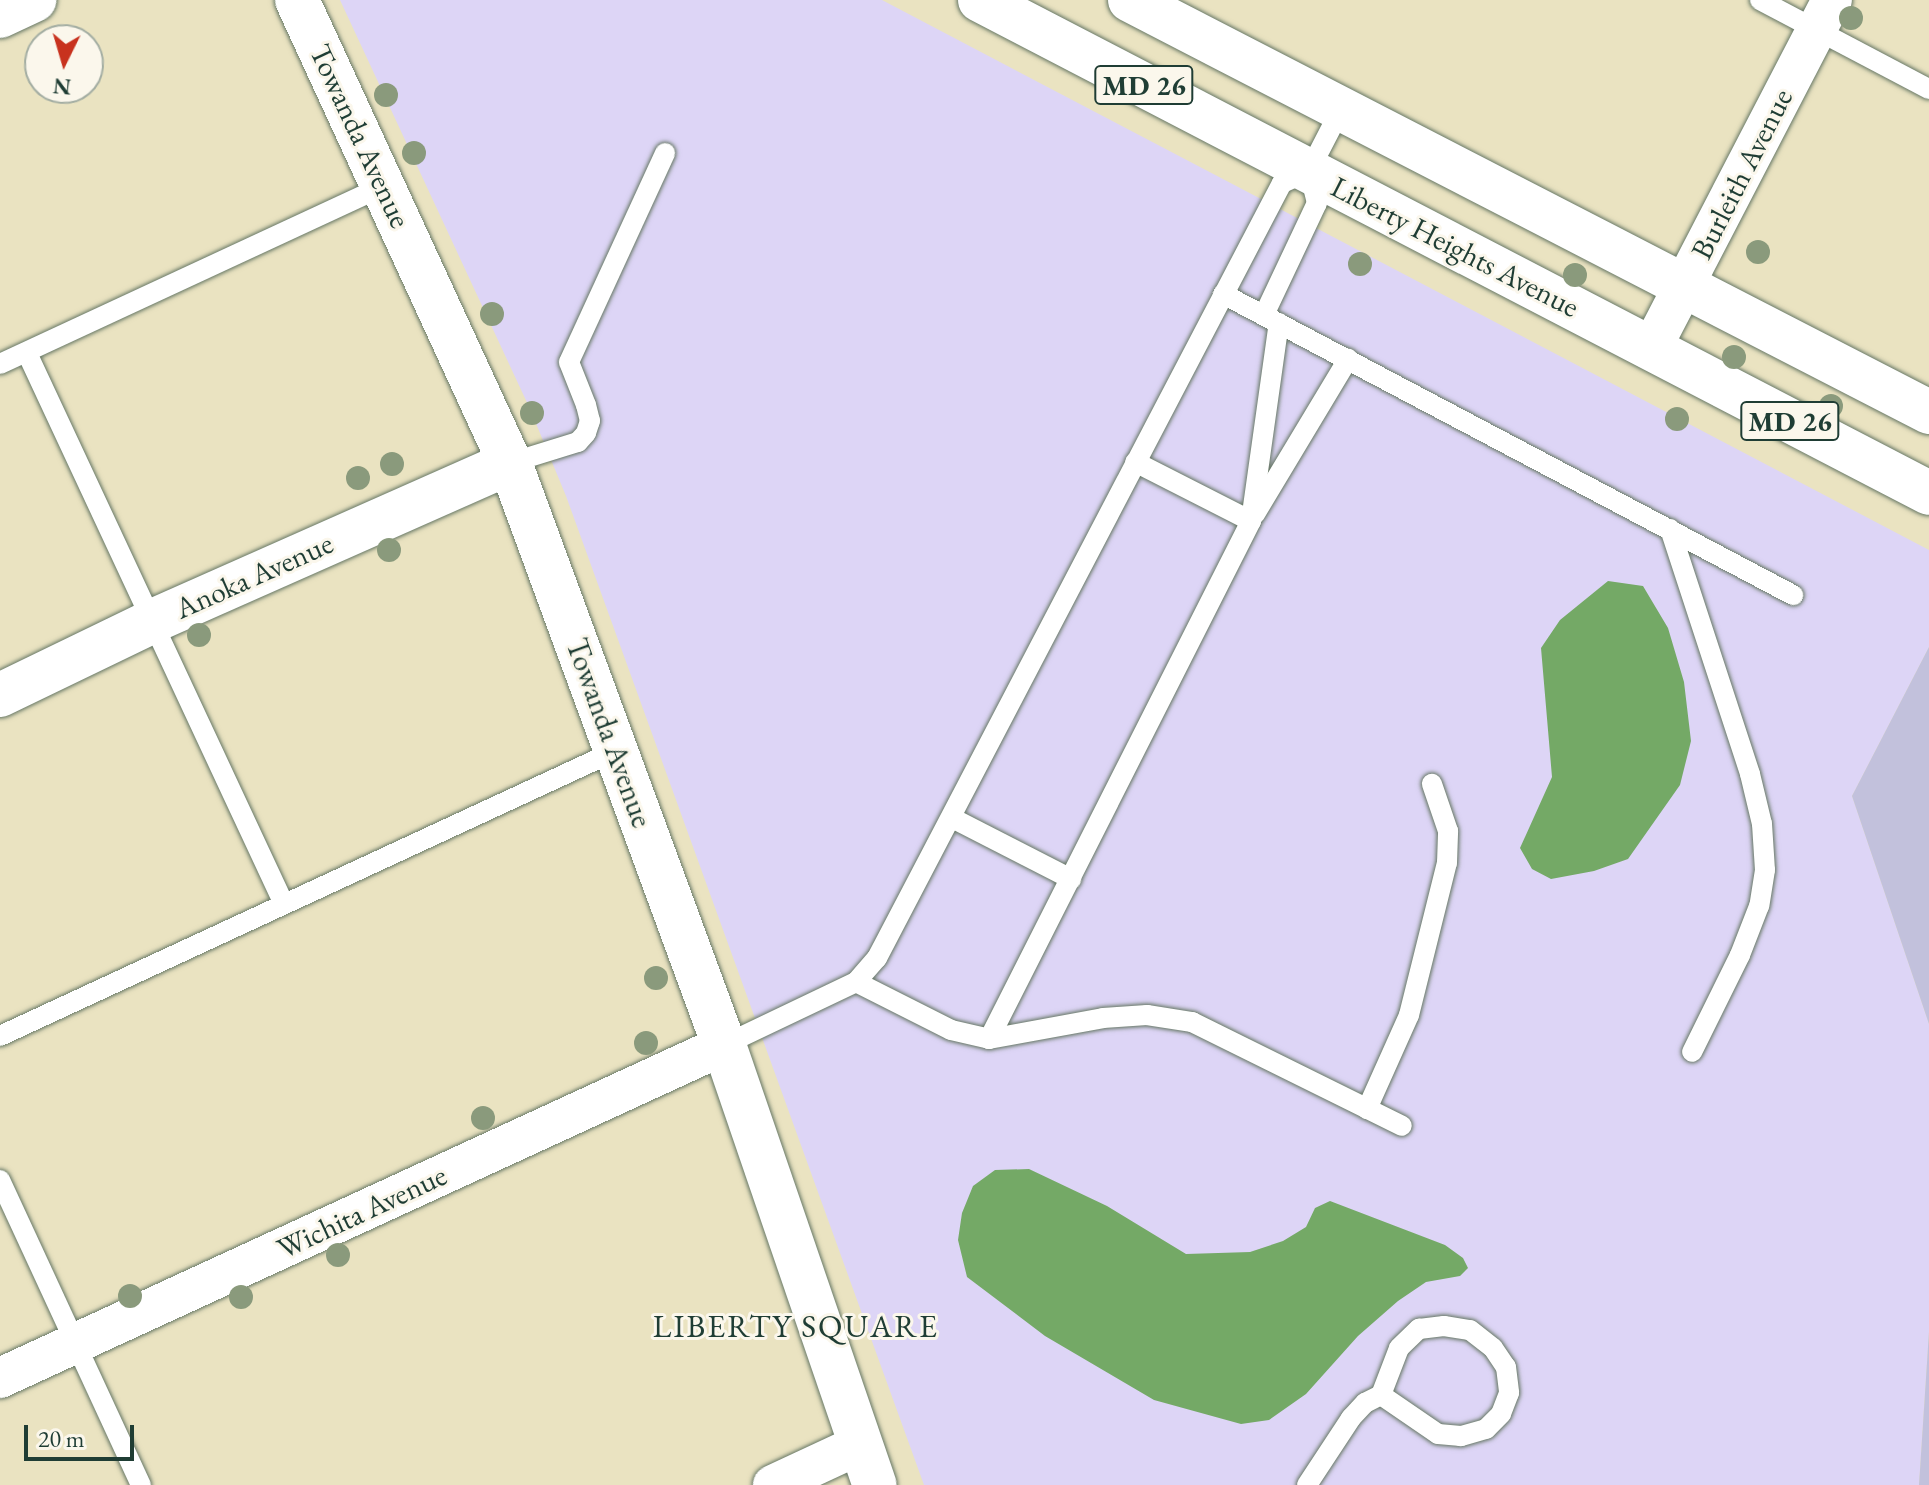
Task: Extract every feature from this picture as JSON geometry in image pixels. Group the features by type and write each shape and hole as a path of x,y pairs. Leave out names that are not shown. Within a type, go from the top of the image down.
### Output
{"street":[{"path":"0,16 34,0"},
{"name":"Towanda Avenue","path":"297,0 510,463 724,1045 875,1485"},
{"name":"Liberty Heights Avenue","path":"980,0 1929,493"},
{"name":"MD 26","path":"1130,0 1929,412"},
{"name":"Burleith Avenue","path":"1651,349 1824,14"},
{"name":"Anoka Avenue","path":"0,695 155,620 510,463"},
{"name":"Wichita Avenue","path":"0,1378 724,1045"},
{"path":"773,1485 861,1444"}],"lane":[{"path":"1760,0 1824,14 1929,89"},
{"path":"724,1045 856,982 877,958 1282,183 1309,171 1341,109"},
{"path":"510,463 578,442 586,433 590,421 569,362 665,153"},
{"path":"1251,521 1272,319 1317,203 1309,171"},
{"path":"0,364 383,186"},
{"path":"1223,294 1793,595"},
{"path":"27,353 155,620 283,902"},
{"path":"989,1039 1251,521 1348,359"},
{"path":"1135,462 1251,521"},
{"path":"1670,529 1750,774 1762,824 1765,870 1759,906 1740,955 1692,1052"},
{"path":"0,1036 283,902 615,751"},
{"path":"1367,1109 1409,1015 1447,863 1448,831 1432,784"},
{"path":"952,818 1071,879"},
{"path":"856,982 951,1030 989,1039 1103,1018 1147,1015 1192,1022 1402,1126"},
{"path":"0,1180 141,1485"},
{"path":"1307,1485 1351,1418 1365,1403 1381,1395 1399,1348 1419,1329 1444,1326 1470,1330 1493,1348 1506,1367 1509,1393 1501,1414 1486,1429 1461,1436 1438,1434 1381,1395"}],"shaded area":[{"path":"340,0 882,0 1929,550 1929,647 1852,796 1929,1024 1929,1332 1919,1485 924,1485 566,496 530,409"},
{"path":"1929,647 1929,1024 1852,796"},
{"path":"1929,1332 1929,1485 1919,1485"}],"green space":[{"path":"1608,581 1643,586 1668,628 1684,682 1691,741 1680,785 1628,859 1594,871 1551,879 1532,869 1520,848 1552,777 1541,648 1560,620"},
{"path":"1029,1169 1107,1206 1186,1254 1250,1252 1283,1241 1306,1227 1315,1208 1330,1201 1445,1245 1463,1258 1468,1268 1460,1276 1426,1282 1398,1301 1358,1336 1306,1394 1269,1420 1241,1424 1154,1400 1045,1336 967,1277 958,1240 962,1213 973,1186 995,1170"}],"district":[{"name":"LIBERTY SQUARE","path":"796,1326"}]}
